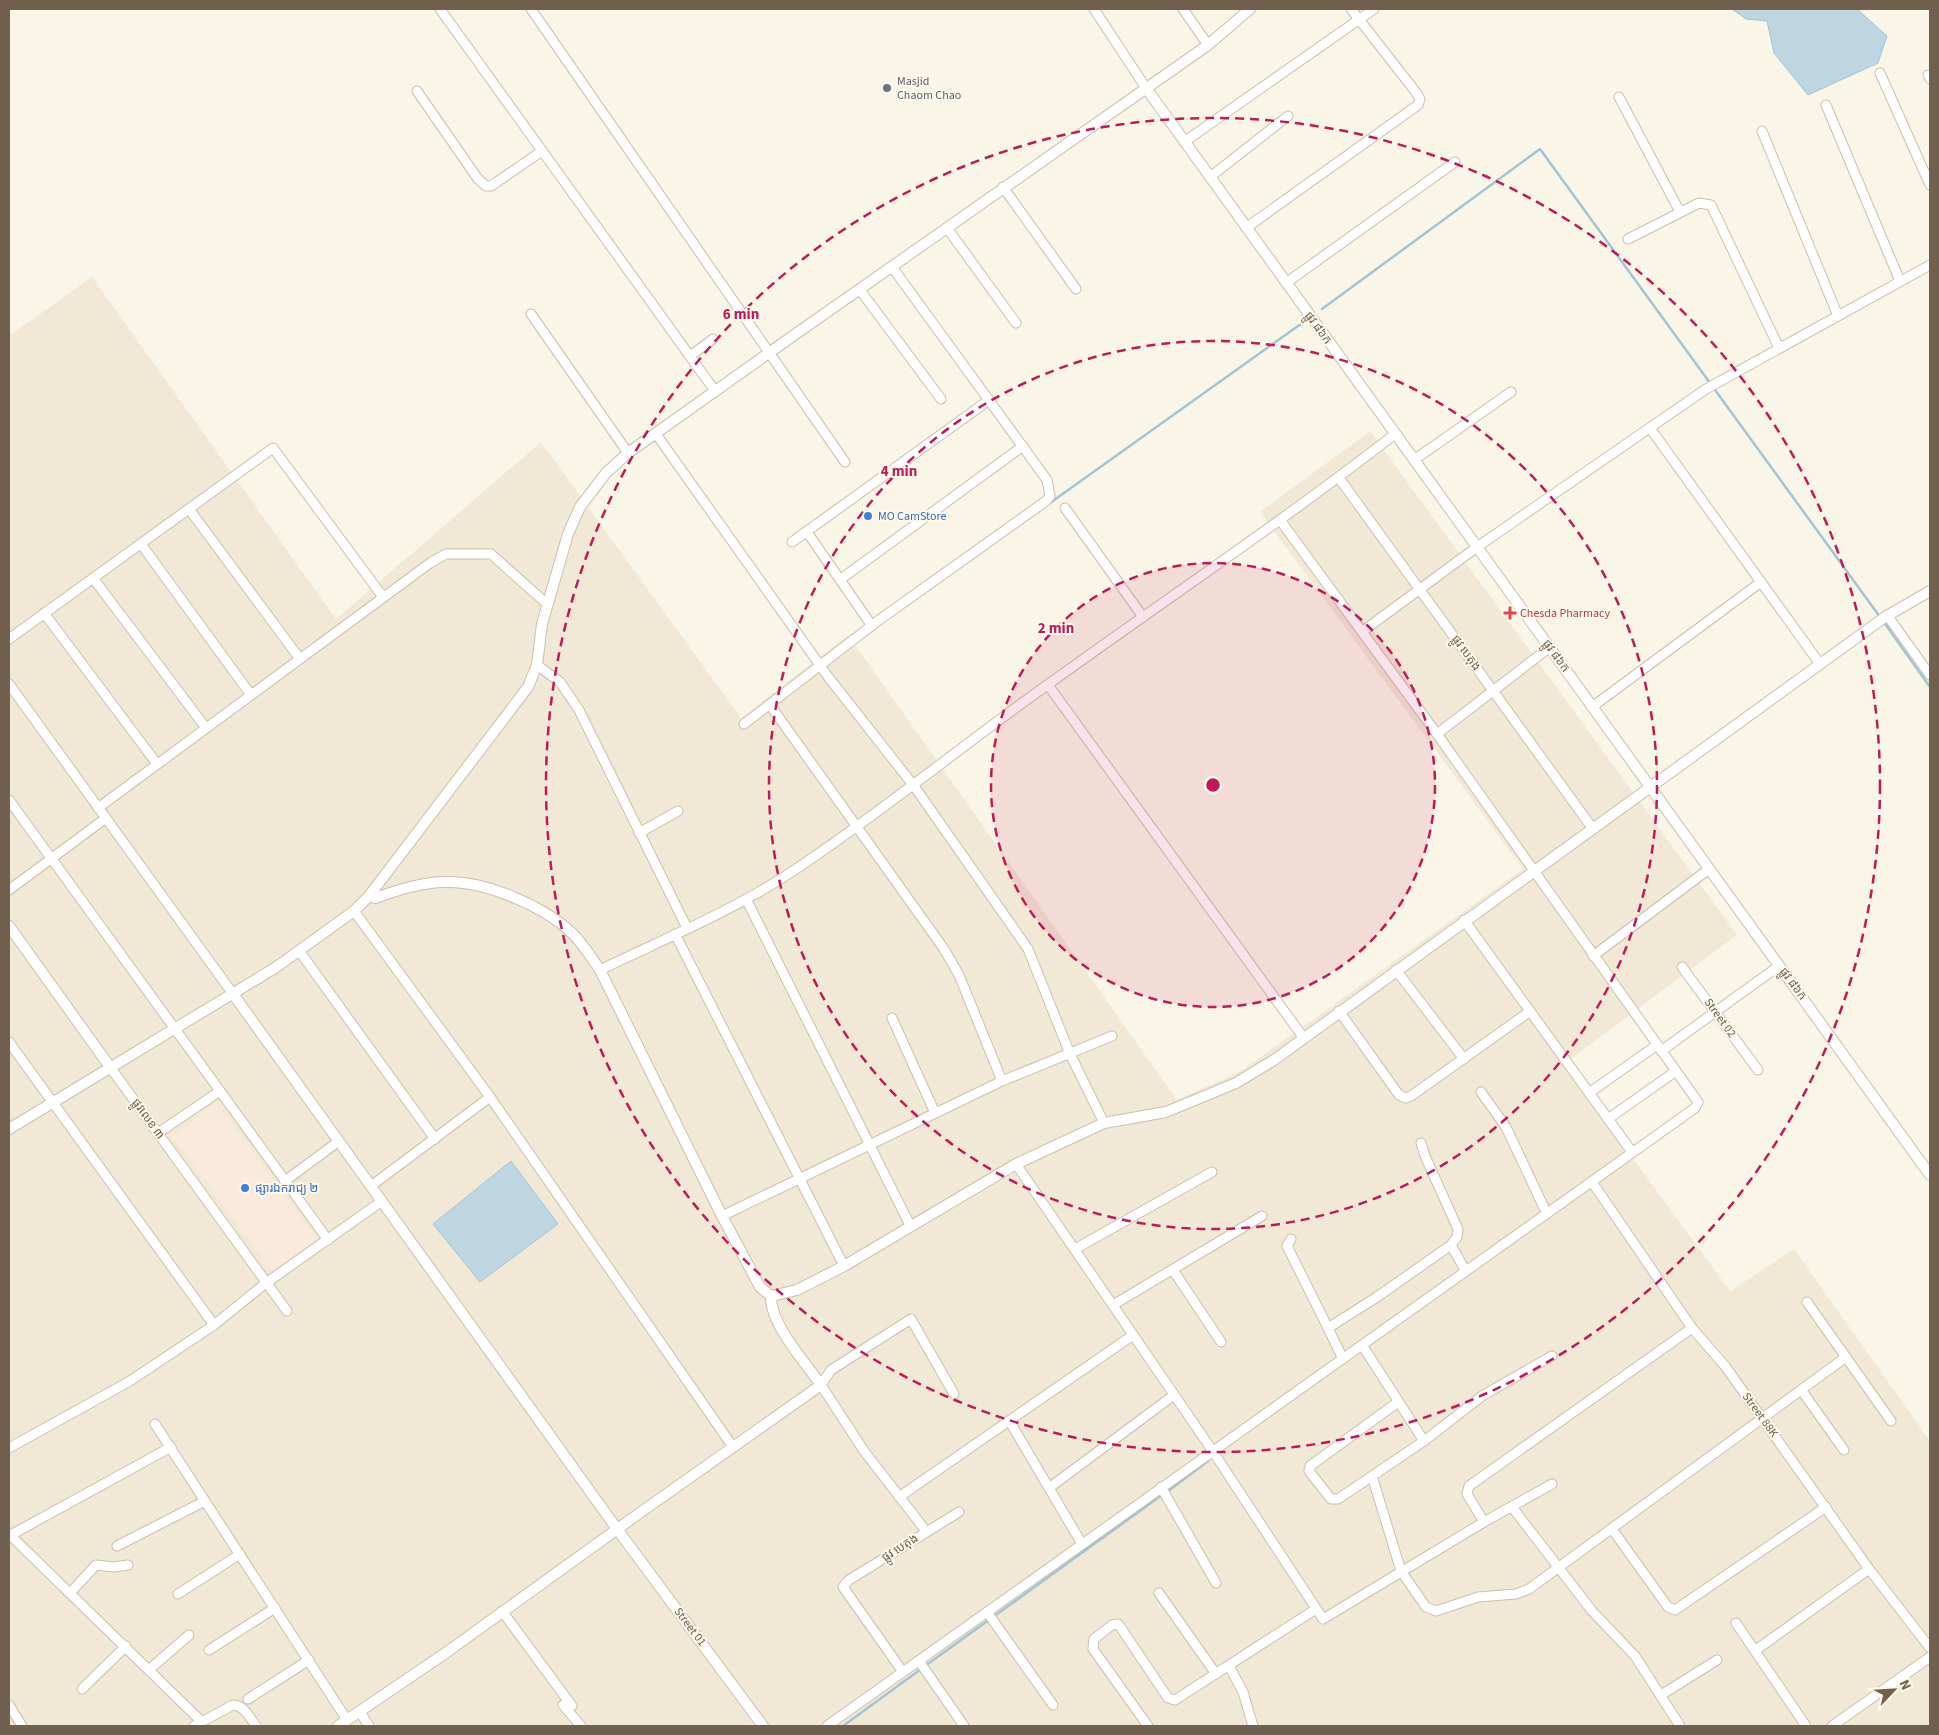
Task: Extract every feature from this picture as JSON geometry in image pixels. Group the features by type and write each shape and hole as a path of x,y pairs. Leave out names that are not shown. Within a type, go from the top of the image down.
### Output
{"street":[{"path":"440,9 715,391"},
{"path":"531,9 845,462"},
{"path":"1094,9 1146,88"},
{"path":"1184,9 1208,45"},
{"path":"9,1129 300,952 354,911 370,896 528,687 537,665 539,642 547,604 568,534 580,507 606,473 628,453 1003,187 1208,45 1250,9"},
{"path":"1246,228 1418,105 1420,99 1415,91 1351,9"},
{"path":"1184,142 1374,9"},
{"path":"1880,73 1930,185"},
{"name":"ផ្លូវ ៨៦ក","path":"1146,88 1930,1175"},
{"path":"417,91 478,179 486,186 491,186 542,151"},
{"path":"1619,97 1680,212"},
{"path":"1826,105 1900,281"},
{"path":"1210,177 1288,116"},
{"path":"1762,131 1838,316"},
{"path":"1286,284 1455,162"},
{"path":"1003,187 1076,289"},
{"path":"1628,239 1699,203 1712,205 1780,348"},
{"path":"947,228 1016,322"},
{"path":"1362,631 1477,547 1706,389 1930,265"},
{"path":"744,724 770,706 872,626 1046,501 1050,492 1047,480 892,267"},
{"path":"860,290 941,399"},
{"path":"531,314 628,453"},
{"path":"690,356 713,339"},
{"path":"1414,460 1511,392"},
{"path":"792,542 989,400"},
{"path":"1650,428 1820,664"},
{"path":"656,434 821,666 914,786 1028,949 1070,1054 1104,1123"},
{"path":"600,970 746,899 792,872 914,786 1048,684 1339,478 1395,434"},
{"path":"841,579 1023,446"},
{"path":"9,639 273,448 383,597"},
{"name":"ផ្លូវ បេតុង","path":"1339,478 1594,829"},
{"path":"1065,508 1143,617"},
{"path":"189,509 300,659"},
{"path":"827,1726 902,1672 923,1666 988,1614 1082,1544 1163,1492 1212,1450 1592,1182 1695,1108 1698,1102 1533,872 1437,734 1280,520"},
{"path":"807,532 872,626"},
{"path":"141,544 251,694"},
{"path":"98,808 430,562 446,554 491,554 547,604"},
{"path":"94,578 206,728"},
{"path":"1592,707 1761,582"},
{"path":"771,1296 797,1290 844,1266 910,1225 1016,1164 1104,1123 1166,1112 1236,1083 1274,1060 1464,920 1594,829 1649,786 1883,618 1930,591"},
{"path":"44,613 157,764"},
{"path":"1883,618 1930,675"},
{"path":"1437,734 1550,647"},
{"path":"537,665 560,682 579,710 687,928"},
{"path":"9,684 233,994"},
{"path":"1048,684 1303,1037"},
{"path":"770,706 944,950 959,975 1002,1082"},
{"path":"9,800 328,1240"},
{"path":"639,833 678,811"},
{"path":"9,890 106,818"},
{"path":"1594,956 1709,869"},
{"path":"370,896 376,898 412,886 447,882 491,890 526,904 558,921 584,946 600,970 722,1216 760,1287 771,1296"},
{"path":"746,899 871,1144 910,1225"},
{"path":"354,911 490,1097 734,1447"},
{"path":"1464,920 1632,1152"},
{"name":"ផ្លូវលេខ ៣","path":"9,926 287,1311"},
{"path":"675,934 844,1266"},
{"path":"300,952 435,1139"},
{"path":"1589,1093 1715,1012 1779,966"},
{"name":"Street 02","path":"1682,967 1758,1070"},
{"path":"1396,970 1464,1058"},
{"name":"Street 01","path":"233,994 617,1529 764,1726"},
{"path":"1339,1011 1399,1096 1406,1098 1529,1012"},
{"path":"892,1018 935,1113"},
{"path":"722,1216 1002,1082 1112,1036"},
{"path":"9,1042 214,1325"},
{"path":"1608,1119 1676,1071"},
{"path":"158,1133 220,1091"},
{"path":"1481,1092 1506,1127 1547,1214"},
{"path":"371,1186 490,1097"},
{"path":"285,1181 339,1141"},
{"path":"1328,1328 1377,1297 1451,1245 1457,1236 1458,1229 1427,1161 1421,1143"},
{"path":"1016,1164 1212,1450 1323,1619 1484,1522 1552,1484"},
{"path":"1076,1249 1212,1172"},
{"name":"Street 88K","path":"1592,1182 1692,1328 1725,1366 1869,1569 1930,1648"},
{"path":"9,1448 130,1381 214,1325 266,1283 382,1201"},
{"path":"1113,1306 1262,1216"},
{"path":"1291,1239 1287,1246 1292,1259 1343,1359"},
{"path":"1451,1245 1465,1270"},
{"path":"1173,1270 1221,1342"},
{"path":"771,1296 770,1307 782,1330 864,1451 926,1532"},
{"path":"1806,1302 1891,1420"},
{"path":"338,1726 448,1652 502,1611 821,1385 831,1370 911,1319 954,1394"},
{"path":"1484,1522 1467,1494 1469,1486 1692,1328"},
{"path":"899,1497 1134,1335"},
{"path":"1362,1345 1424,1441"},
{"path":"1398,1402 1310,1466 1309,1471 1331,1500 1338,1499 1424,1441 1482,1396 1552,1356"},
{"path":"1372,1476 1401,1571 1426,1607 1436,1611 1478,1597 1522,1592 1529,1589 1556,1567 1612,1529 1846,1357"},
{"path":"1802,1390 1844,1450"},
{"path":"1049,1488 1174,1395"},
{"path":"1010,1422 1082,1544"},
{"path":"155,1424 348,1720"},
{"path":"171,1447 9,1535 150,1669 198,1724 228,1706 238,1705 256,1726"},
{"path":"1163,1492 1216,1583"},
{"path":"117,1546 206,1501"},
{"path":"1512,1507 1556,1567 1592,1611 1635,1656 1680,1726"},
{"path":"1612,1529 1668,1607 1675,1610 1826,1507"},
{"name":"ផ្លូវ បេតុង","path":"902,1672 843,1587 849,1580 959,1512"},
{"path":"178,1594 240,1554"},
{"path":"70,1593 96,1565 114,1567 128,1565"},
{"path":"1756,1650 1869,1569"},
{"path":"1160,1592 1216,1674"},
{"path":"209,1650 275,1608"},
{"path":"1148,1726 1093,1649 1094,1640 1112,1626 1118,1624 1171,1700 1175,1700 1316,1609"},
{"path":"502,1611 581,1726"},
{"path":"988,1614 1053,1705"},
{"path":"1736,1623 1806,1726"},
{"path":"150,1669 190,1635"},
{"path":"82,1689 126,1646"},
{"path":"1832,1726 1930,1657"},
{"path":"248,1699 309,1660"},
{"path":"1661,1695 1717,1660"},
{"path":"923,1666 964,1726"},
{"path":"1229,1666 1244,1692 1253,1726"},
{"path":"9,1705 22,1726"},
{"path":"360,1712 369,1726"}],"shaded area":[{"path":"92,277 336,619 541,442 741,718 848,635 1177,1100 1241,1071 1523,869 1260,512 1370,431 1737,935 1564,1064 1730,1291 1794,1249 1930,1441 1930,1726 9,1726 9,336"},
{"name":"ផ្សារឯករាជ្យ ២","path":"217,1103 317,1239 272,1272 172,1136"}],"water":[{"path":"1732,9 1857,9 1887,36 1878,63 1808,95 1774,53 1767,21 1746,19"},
{"path":"511,1161 558,1224 480,1282 433,1224"}],"waterway":[{"path":"1322,309 1540,149 1880,617"},
{"path":"1050,503 1305,321"},
{"path":"1883,621 1930,687"},
{"path":"1167,1492 1208,1461"},
{"path":"925,1666 1162,1495"},
{"path":"843,1726 921,1669"}],"place":[{"name":"Masjid Chaom Chao","path":"887,88"},
{"name":"MO CamStore","path":"868,516"},
{"name":"Chesda Pharmacy","path":"1510,613"},
{"name":"ផ្សារឯករាជ្យ ២","path":"245,1188"}]}
